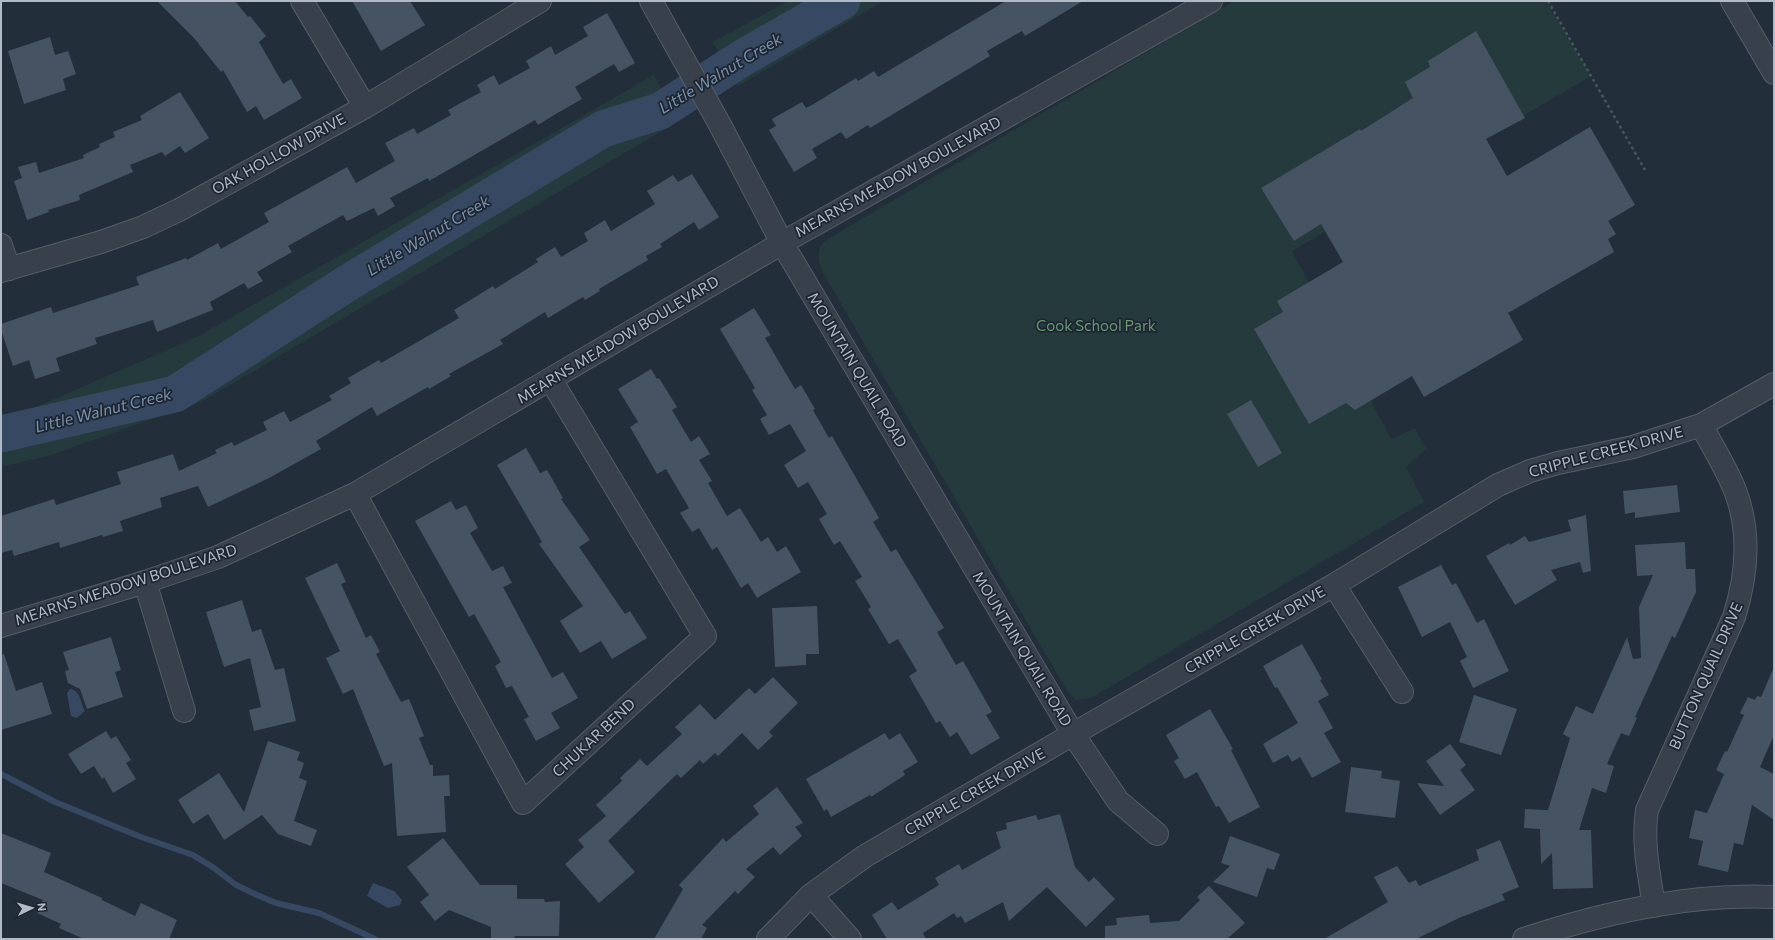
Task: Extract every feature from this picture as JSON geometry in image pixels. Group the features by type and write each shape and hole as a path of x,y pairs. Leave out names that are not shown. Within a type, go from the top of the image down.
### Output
{"street":[{"path":"302,1 365,107"},
{"name":"OAK HOLLOW DRIVE","path":"5,270 101,242 143,227 179,210 365,107 540,1"},
{"name":"MOUNTAIN QUAIL ROAD","path":"651,1 719,123 782,243 1073,734 1118,801 1157,834"},
{"name":"MEARNS MEADOW BOULEVARD","path":"1,626 145,582 218,557 354,494 551,380 782,243 1211,1"},
{"path":"1732,1 1773,70"},
{"path":"1,245 5,270"},
{"name":"CHUKAR BEND","path":"354,494 523,803 704,636 551,380"},
{"name":"CRIPPLE CREEK DRIVE","path":"768,939 811,895 866,856 1073,734 1334,585 1498,485 1530,471 1558,463 1633,447 1701,425 1774,384"},
{"name":"BUTTON QUAIL DRIVE","path":"1654,906 1645,842 1644,826 1647,810 1734,617 1745,574 1746,534 1736,493 1701,425"},
{"path":"145,582 184,711"},
{"path":"1334,585 1402,692"},
{"path":"811,895 850,939"},
{"path":"1524,939 1565,925 1654,906 1744,896 1774,897"}],"path":[{"path":"1548,1 1645,170"}],"green space":[{"path":"788,1 884,1 738,86 713,42"},
{"name":"Cook School Park","path":"1234,1 1546,1 1591,76 1292,251 1391,439 1415,428 1426,449 1406,467 1424,502 1091,698 1075,700 1066,689 823,273 818,255 820,248 826,240"},
{"path":"654,75 679,121 201,402 51,455 1,467 1,417 29,410 197,337"}],"water":[{"path":"70,689 74,690 78,694 85,711 77,718 71,716 67,693"},
{"path":"373,883 394,891 402,900 400,905 388,908 367,896"}],"building":[{"path":"157,1 235,1 248,17 250,16 266,36 259,42 283,84 291,79 302,98 264,120 256,106 247,112 223,70 221,72 194,38"},
{"path":"352,1 410,1 425,25 381,51"},
{"path":"1006,1 1083,1 1025,36 1022,31 987,51 990,56 870,128 868,125 846,139 841,132 812,149 817,158 794,172 769,130 776,126 772,119 802,102 806,108 856,78 858,81 874,71 878,77"},
{"path":"607,13 635,63 619,72 614,64 575,87 582,99 538,125 535,120 429,181 428,178 390,198 395,206 378,216 374,208 347,221 343,215 288,246 292,252 257,272 263,281 248,289 244,283 210,302 213,310 157,332 153,320 95,338 97,344 56,358 60,371 35,379 29,360 13,366 1,330 1,324 51,307 53,313 139,285 136,277 186,258 187,260 218,243 221,249 269,222 264,213 347,167 356,183 395,161 385,143 414,128 417,134 451,115 448,110 481,92 477,85 494,75 499,85 530,68 526,61 551,46 555,55 588,36 583,27"},
{"path":"1476,31 1525,118 1486,139 1507,176 1590,127 1635,205 1608,221 1616,234 1608,239 1614,252 1508,313 1523,340 1424,397 1412,376 1355,410 1346,403 1309,424 1254,329 1283,312 1277,301 1343,262 1321,224 1294,241 1261,188 1360,129 1361,131 1413,98 1405,82 1430,67 1428,61"},
{"path":"50,37 55,55 68,51 76,74 63,79 66,90 24,104 8,51"},
{"path":"180,92 209,138 185,153 180,146 165,156 162,152 130,165 133,172 79,195 80,200 48,210 49,212 27,220 14,181 22,178 18,167 36,162 39,173 84,158 83,155 100,147 99,144 115,137 113,132 142,120 140,116"},
{"path":"692,174 719,217 699,230 694,222 660,244 662,247 646,256 648,260 599,289 600,291 585,300 583,297 548,318 545,312 500,340 503,344 449,374 451,376 429,389 428,387 377,416 372,407 316,441 321,449 269,478 208,507 198,486 160,498 162,507 120,521 123,531 103,537 102,535 60,548 59,542 14,556 12,550 1,553 1,516 54,499 56,505 121,484 117,472 173,454 179,471 217,453 215,450 232,442 234,446 267,430 263,422 284,411 290,422 332,400 329,396 351,383 348,378 379,360 381,363 459,318 454,310 493,286 495,289 538,262 536,259 555,247 561,257 588,241 584,233 605,220 611,231 655,204 647,191 673,175 678,182"},
{"path":"754,308 771,335 765,338 795,389 801,385 829,438 832,436 879,518 873,522 891,552 896,549 944,628 937,632 956,665 963,661 992,712 986,715 1000,738 971,755 957,732 950,737 940,721 936,723 909,676 917,671 898,639 889,644 868,609 871,607 855,581 862,577 840,541 834,545 819,519 827,514 808,482 798,488 784,465 806,451 790,424 769,435 760,419 767,415 752,390 755,388 720,329"},
{"path":"651,369 657,379 659,378 677,407 672,410 691,442 699,436 710,454 699,460 712,481 708,483 727,516 740,508 761,542 768,537 777,552 786,546 801,572 757,598 748,583 741,588 717,547 712,550 699,528 692,532 680,513 689,508 666,469 657,474 630,427 638,422 618,389"},
{"path":"1251,400 1282,453 1258,467 1227,414"},
{"path":"526,448 540,473 547,470 563,498 561,499 590,540 579,547 625,614 630,611 647,638 612,659 601,641 580,653 560,621 583,606 539,544 542,542 497,465"},
{"path":"1677,485 1680,512 1635,518 1635,512 1625,514 1623,491"},
{"path":"451,501 456,510 466,505 478,528 470,533 492,571 503,566 512,583 503,587 552,678 563,672 578,698 551,713 560,728 536,741 524,719 529,717 512,686 506,688 495,666 501,662 474,614 469,617 415,521"},
{"path":"1586,515 1591,571 1583,573 1580,562 1551,570 1557,580 1515,605 1486,556 1525,536 1529,542 1571,531 1568,520"},
{"path":"1685,542 1686,569 1695,569 1696,592 1675,638 1672,636 1635,717 1637,718 1629,736 1621,733 1607,764 1614,766 1606,793 1592,788 1579,830 1591,830 1593,888 1553,889 1552,853 1541,864 1540,829 1524,828 1525,809 1548,810 1570,738 1563,734 1576,706 1593,714 1627,637 1633,659 1641,658 1639,607 1653,575 1637,576 1635,545"},
{"path":"337,563 346,582 341,584 366,638 371,635 380,652 376,654 401,702 409,699 424,736 419,738 430,765 433,765 433,776 449,775 450,796 444,796 446,832 397,836 392,763 384,766 353,689 343,694 326,658 340,651 305,578"},
{"path":"1441,565 1452,585 1456,583 1477,623 1484,619 1509,671 1473,688 1460,661 1467,657 1450,622 1422,637 1398,587"},
{"path":"242,600 252,632 261,629 275,670 284,668 296,721 254,731 249,710 261,707 250,658 224,667 206,612"},
{"path":"817,606 819,654 806,654 806,665 775,667 772,608"},
{"path":"111,637 121,670 115,672 123,697 87,709 80,689 68,683 65,671 69,670 63,652"},
{"path":"1302,644 1322,679 1320,680 1329,695 1318,701 1333,728 1324,733 1341,762 1312,778 1300,757 1292,762 1288,755 1273,763 1263,744 1298,723 1277,687 1275,688 1263,666"},
{"path":"4,654 16,691 42,682 52,714 1,730 1,655"},
{"path":"1774,667 1774,735 1760,767 1774,774 1774,820 1752,805 1743,845 1734,843 1728,872 1698,865 1703,841 1689,838 1695,810 1707,813 1724,774 1716,770 1725,751 1727,752 1744,715 1740,713 1748,697 1755,700 1757,696 1761,697"},
{"path":"773,677 798,703 769,732 773,736 758,750 742,733 718,756 715,753 703,764 700,760 681,778 677,774 608,841 635,872 599,903 565,864 584,847 578,840 606,816 596,805 622,781 620,778 640,759 647,766 682,734 675,727 700,704 715,720 749,688 755,694"},
{"path":"1474,695 1517,709 1501,755 1459,742"},
{"path":"1210,709 1233,749 1231,750 1260,807 1229,823 1219,806 1216,807 1197,772 1185,779 1174,761 1179,758 1166,735"},
{"path":"106,731 111,739 116,736 131,760 126,763 136,779 113,793 104,777 102,779 94,766 81,774 68,754"},
{"path":"885,733 889,740 900,733 918,762 903,771 905,775 871,797 870,795 831,817 827,809 824,811 806,779"},
{"path":"268,741 300,752 297,760 304,763 299,778 307,781 294,821 317,830 311,846 278,834 262,815 224,840 208,814 193,824 178,800 219,773 244,812"},
{"path":"1450,744 1466,765 1460,770 1475,790 1440,815 1417,783 1444,786 1426,761"},
{"path":"1351,767 1382,771 1381,778 1400,781 1395,818 1345,812"},
{"path":"777,787 803,823 795,827 802,836 780,855 773,847 746,869 755,877 738,894 735,891 702,925 707,928 701,939 654,939 683,889 679,885 723,838 726,842 759,814 753,806"},
{"path":"1060,814 1075,867 1089,882 1094,877 1115,899 1086,927 1047,887 1009,921 1003,902 965,923 961,916 957,918 954,913 923,933 926,939 887,939 872,915 892,902 898,910 939,885 935,878 959,864 962,870 1001,848 996,832 1007,829 1006,823 1036,815 1038,820"},
{"path":"1,833 51,853 44,872 102,898 102,900 135,916 141,903 177,920 169,939 84,939 59,928 61,924 37,913 43,900 1,883"},
{"path":"1230,836 1280,854 1274,870 1267,868 1257,897 1213,882 1230,866 1221,863"},
{"path":"443,838 480,885 517,885 517,899 544,899 545,902 560,901 559,936 515,936 514,938 491,938 491,927 449,910 435,921 420,902 429,895 407,867"},
{"path":"1500,840 1519,887 1502,894 1505,900 1459,918 1416,939 1324,939 1388,902 1374,877 1397,866 1409,883 1416,880 1419,886 1479,860 1476,850"},
{"path":"1209,886 1245,923 1227,939 1105,939 1105,926 1117,925 1116,918 1149,915 1150,923 1179,921 1200,900 1197,897"}],"waterway":[{"name":"Little Walnut Creek","path":"1,434 175,394 346,284 603,129 660,111 744,57 842,1"},
{"path":"1,774 55,802 141,837 193,855 214,868 236,885 257,895 276,903 319,913 375,939"}]}
